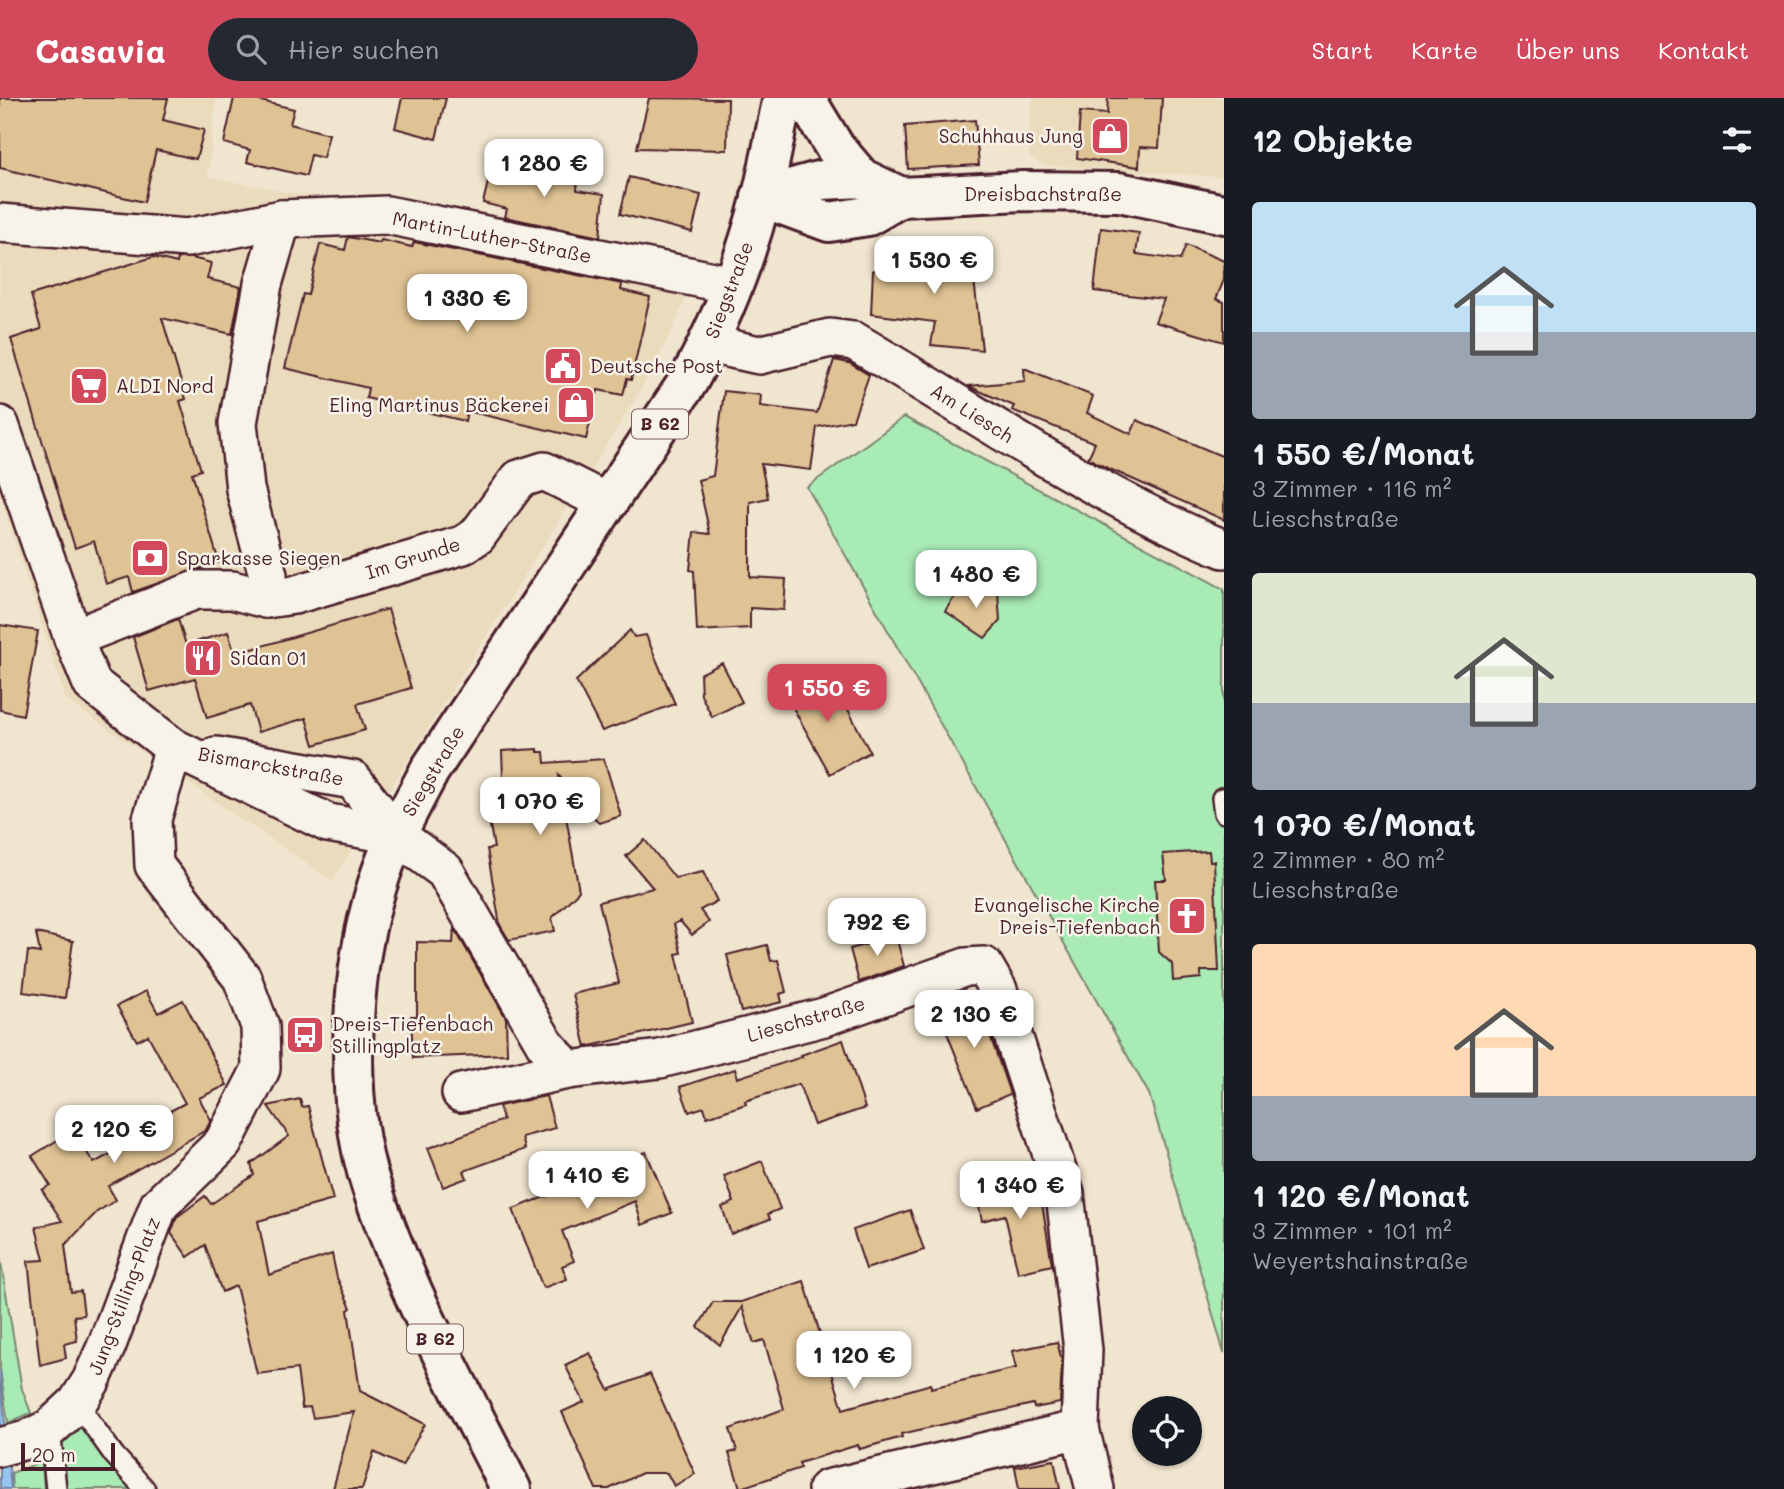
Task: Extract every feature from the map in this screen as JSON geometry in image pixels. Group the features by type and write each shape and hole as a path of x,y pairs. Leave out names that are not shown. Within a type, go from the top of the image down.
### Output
{"main road":[{"name":"Siegstraße","path":"511,1489 430,1330 375,1196 357,1109 352,1048 359,959 376,886 396,835 430,770 689,380 709,344 733,285 761,197 783,98"},
{"path":"805,98 834,146 861,178"},
{"name":"Dreisbachstraße","path":"761,197 822,180 861,178 901,197"},
{"name":"Dreisbachstraße","path":"761,197 829,222 868,216 901,197 1023,191 1119,192 1224,214"}],"street":[{"name":"Martin-Luther-Straße","path":"0,223 187,238 282,219 387,215 733,285"},
{"path":"267,599 268,575 244,489 238,423 263,284 282,219"},
{"name":"Am Liesch","path":"709,344 759,355 830,338 854,341 1068,473 1158,522 1224,549"},
{"name":"Bismarckstraße","path":"0,425 73,638 92,684 174,748 353,780 396,835"},
{"name":"Im Grunde","path":"73,638 196,590 232,590 267,599 294,595 463,545 477,536 519,479 544,471 608,503"},
{"name":"Jung-Stilling-Platz","path":"25,1438 78,1403 107,1345 159,1205 223,1143 261,1069 260,1026 242,978 154,865 152,819 174,748"},
{"path":"396,835 445,871 545,1044 568,1070"},
{"name":"Lieschstraße","path":"461,1093 568,1070 660,1059 824,1017 966,967 984,967 999,990 1065,1194 1083,1350 1080,1429"},
{"path":"827,1489 1080,1429 1095,1489"}],"lane":[{"path":"78,1403 114,1455 145,1489"},
{"path":"25,1438 56,1489"}],"shaded area":[{"path":"0,98 216,98 208,177 697,268 673,329 636,398 332,881 66,700 0,496"},
{"path":"1033,98 1224,98 1224,177 1044,165 1030,157 1028,137"}],"green space":[{"path":"904,417 1224,589 1224,1353 1149,1094 807,487"},
{"path":"0,1257 22,1389 31,1413 8,1423 0,1370"},
{"path":"77,1403 145,1489 56,1489 50,1428"},
{"path":"42,1462 44,1489 12,1489 11,1473"}],"water":[{"path":"0,1370 11,1489 0,1489"}],"building":[{"path":"0,98 168,98 163,120 204,130 196,159 156,150 144,202 0,168"},
{"path":"234,98 248,98 294,109 290,124 329,134 323,158 311,155 306,176 247,162 250,150 224,143"},
{"path":"402,98 446,98 436,139 395,128"},
{"path":"649,98 728,99 727,150 637,148"},
{"name":"Schuhhaus Jung","path":"1108,98 1162,98 1159,148 1140,147 1139,167 1077,158 1080,112 1107,114"},
{"path":"975,120 979,165 908,169 905,126"},
{"path":"493,161 578,180 577,190 604,194 600,237 505,217 507,209 483,203"},
{"path":"629,177 701,195 692,232 620,214"},
{"path":"1101,228 1139,233 1136,254 1180,260 1186,245 1224,261 1224,280 1216,299 1224,302 1224,342 1155,322 1164,299 1094,291"},
{"path":"348,237 380,243 381,240 412,247 414,242 622,284 621,290 650,297 631,380 627,379 623,395 598,390 586,439 467,411 465,421 366,398 368,388 285,368 303,294 308,295 320,244 345,250"},
{"path":"970,244 982,350 931,345 935,322 871,314 873,270 918,272 918,254"},
{"path":"153,257 177,263 178,258 192,258 211,263 207,279 241,287 232,334 162,318 186,399 180,401 201,470 192,473 219,562 133,592 129,577 106,584 94,541 75,548 11,339 41,329 31,295"},
{"path":"834,360 849,363 869,375 853,420 817,427 811,470 761,464 768,498 750,502 750,577 786,579 784,610 750,608 750,628 697,631 694,571 690,570 694,532 710,534 698,480 713,476 724,391 761,395 760,406 817,413"},
{"path":"1024,368 1093,396 1087,413 1131,434 1137,420 1224,457 1224,520 1088,458 1095,443 1012,410 1014,406 968,386 1025,381"},
{"path":"959,590 998,592 1000,621 985,638 945,611"},
{"path":"388,609 411,688 357,704 365,730 314,745 306,718 258,732 250,705 207,718 195,678 149,691 133,637 178,619 186,645 228,632 235,654"},
{"path":"0,625 38,631 23,715 0,710"},
{"path":"630,630 634,637 646,635 675,704 602,731 576,681"},
{"path":"722,663 742,702 712,717 701,695 700,674"},
{"path":"808,674 821,699 838,690 870,752 830,774 782,688"},
{"path":"538,749 538,752 544,752 545,763 604,759 621,816 599,823 559,776 579,891 552,918 555,931 509,940 500,925 487,849 494,848 489,820 498,818 496,778 503,778 502,751"},
{"path":"645,840 675,878 703,872 717,901 700,910 709,922 692,935 680,921 674,924 681,953 676,954 692,1022 586,1047 573,994 619,983 599,902 653,888 626,856"},
{"name":"Evangelische Kirche Dreis-Tiefenbach","path":"1209,851 1210,861 1214,861 1219,971 1201,971 1201,978 1173,981 1172,964 1159,952 1155,880 1166,880 1163,854"},
{"path":"454,928 506,1018 507,1054 413,1058 411,1016 417,1016 417,942 453,943"},
{"path":"36,933 73,941 65,998 23,992 28,951 40,953"},
{"path":"896,936 904,966 859,982 850,949"},
{"path":"767,945 771,961 778,960 786,992 780,994 782,1002 741,1012 727,955"},
{"path":"146,991 158,1013 183,1000 227,1085 199,1098 211,1120 206,1130 108,1186 116,1200 97,1212 65,1245 71,1292 81,1291 84,1315 74,1316 77,1341 64,1344 66,1358 40,1365 28,1261 44,1260 36,1227 62,1221 42,1190 50,1185 32,1156 72,1131 94,1163 154,1130 150,1122 185,1103 148,1035 137,1041 117,1006"},
{"path":"976,994 1010,1094 977,1108 937,1008"},
{"path":"843,1040 865,1108 814,1125 799,1084 745,1101 746,1104 707,1117 704,1107 689,1112 680,1087 735,1069 737,1078 802,1057 801,1055"},
{"path":"546,1096 555,1128 522,1137 525,1149 464,1171 467,1178 443,1187 428,1148 503,1120 499,1106"},
{"path":"300,1099 302,1107 308,1106 333,1200 258,1221 269,1275 332,1254 337,1278 351,1308 348,1310 360,1391 425,1424 402,1466 374,1452 362,1489 333,1489 354,1412 313,1418 310,1407 302,1408 297,1369 257,1374 236,1286 222,1292 205,1245 188,1257 171,1233 177,1217 205,1196 211,1204 254,1175 251,1164 289,1136 268,1106"},
{"path":"646,1152 672,1213 642,1225 635,1201 562,1231 574,1261 562,1266 567,1279 543,1288 513,1209 573,1186 591,1174"},
{"path":"762,1161 780,1209 768,1214 770,1219 731,1234 722,1207 734,1202 724,1176"},
{"path":"1038,1178 1052,1265 1018,1273 1005,1215 982,1221 976,1192"},
{"path":"910,1210 924,1250 866,1269 853,1230"},
{"path":"804,1281 843,1409 931,1384 931,1388 1016,1368 1012,1351 1057,1342 1062,1361 1060,1403 1034,1408 1033,1404 901,1434 902,1437 860,1449 858,1445 799,1463 801,1468 740,1488 729,1453 737,1451 730,1429 784,1409 764,1340 754,1343 742,1307 720,1345 698,1327 713,1302 741,1302"},
{"path":"590,1353 609,1390 650,1374 695,1474 674,1486 667,1473 642,1473 609,1489 596,1489 562,1412 584,1402 565,1365"},
{"path":"1054,1460 1060,1489 1019,1489 1015,1467"}],"place":[{"name":"Schuhhaus Jung","path":"1110,136"},
{"name":"Deutsche Post","path":"563,366"},
{"name":"ALDI Nord","path":"89,386"},
{"name":"Eling Martinus Bäckerei","path":"576,405"},
{"name":"Sparkasse Siegen","path":"150,558"},
{"name":"Sidan 01","path":"203,658"},
{"name":"Evangelische Kirche Dreis-Tiefenbach","path":"1187,916"},
{"name":"Dreis-Tiefenbach Stillingplatz","path":"305,1035"}]}
